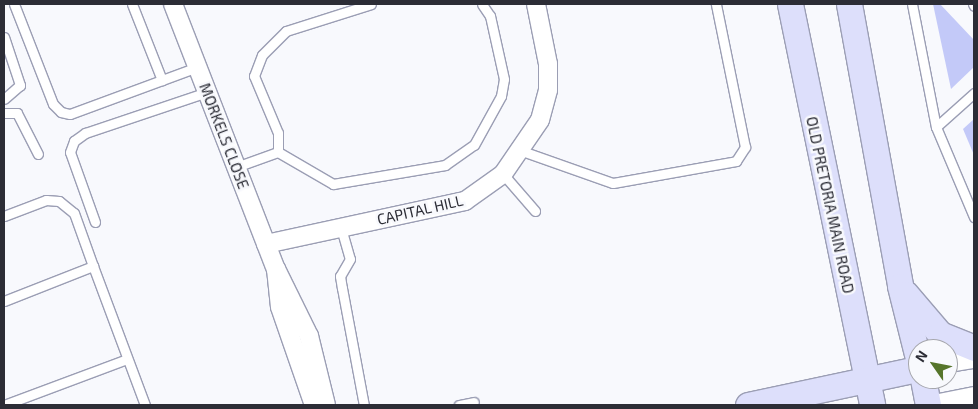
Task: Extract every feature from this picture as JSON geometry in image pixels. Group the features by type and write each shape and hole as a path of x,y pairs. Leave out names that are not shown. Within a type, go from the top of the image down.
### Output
{"main road":[{"name":"OLD PRETORIA MAIN ROAD","path":"790,4 872,405"},
{"path":"849,4 900,286 913,339"},
{"path":"900,286 940,334 974,348"},
{"path":"748,405 908,371"},
{"path":"925,389 929,405"}],"street":[{"name":"MORKELS CLOSE","path":"173,4 276,269 309,336 326,405"},
{"name":"CAPITAL HILL","path":"266,244 465,201 504,174 522,151 540,120 548,90 548,64 536,4"},
{"name":"MORKELS CLOSE","path":"276,269 280,307 314,405"},
{"path":"958,361 974,358"},
{"path":"929,405 974,396"}],"lane":[{"path":"14,4 53,104 61,112 70,114 197,67"},
{"path":"132,4 162,80"},
{"path":"278,152 278,133 254,76 262,55 286,31 371,4"},
{"path":"236,167 278,152 333,184 445,165 474,145 501,96 504,79 490,16 482,4"},
{"path":"522,151 613,183 736,161 746,146 716,4"},
{"path":"912,4 936,127 971,198 974,217"},
{"path":"4,37 20,85 4,99"},
{"path":"95,222 70,152 74,141 85,133 207,92"},
{"path":"936,127 974,93"},
{"path":"4,113 17,113 38,154"},
{"path":"504,174 535,211"},
{"path":"4,216 46,200 59,201 74,213 145,405"},
{"path":"341,228 350,259 340,276 364,405"},
{"path":"4,301 93,266"},
{"path":"4,405 127,358"},
{"path":"459,405 474,402"}],"shaded area":[{"path":"933,4 940,4 974,40 974,67 951,89"},
{"path":"974,119 974,155 963,129"}]}
